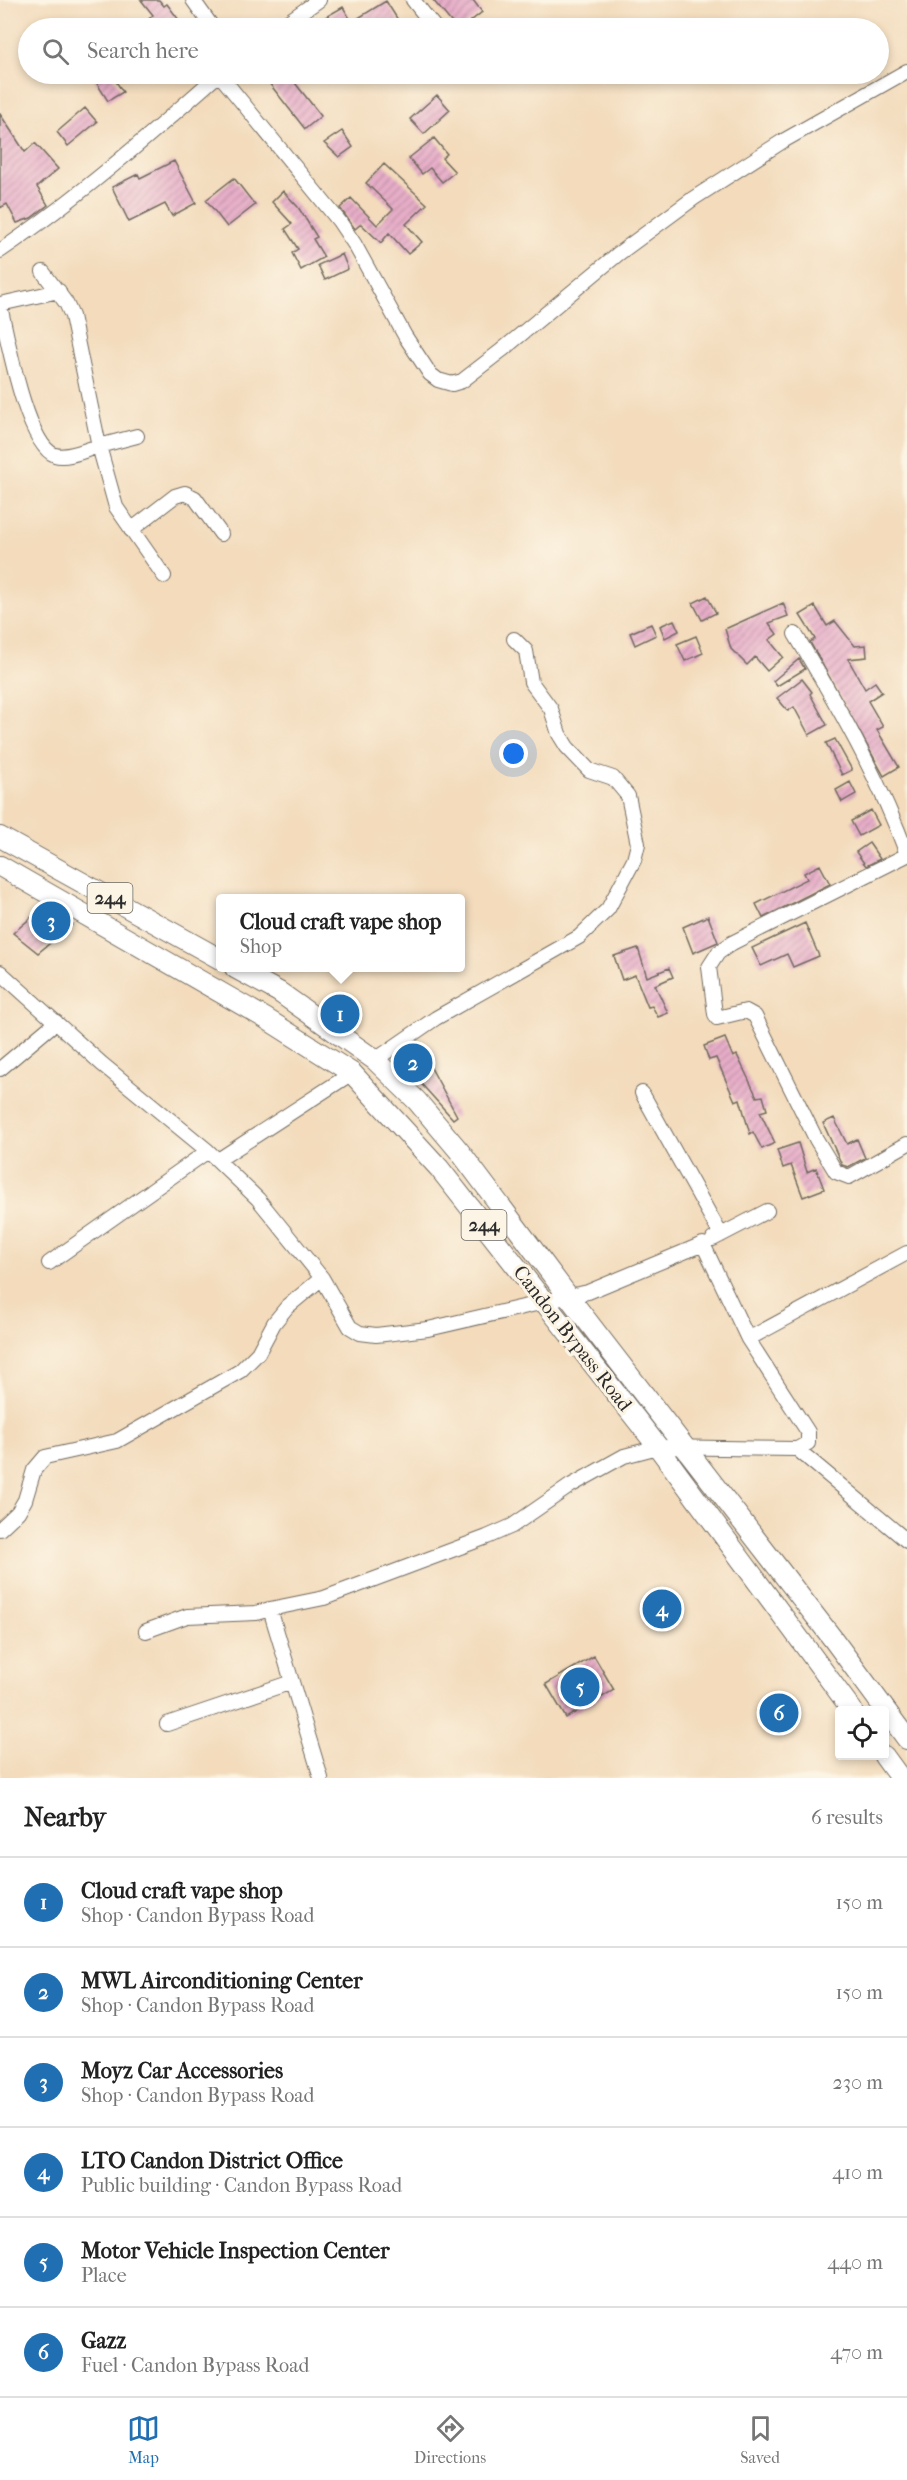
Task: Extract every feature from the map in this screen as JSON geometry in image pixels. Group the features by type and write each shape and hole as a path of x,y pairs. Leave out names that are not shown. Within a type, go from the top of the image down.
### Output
{"highway":[{"name":"244","path":"0,837 216,957"},
{"name":"Candon Bypass Road","path":"0,866 266,1018 352,1073 439,1168 658,1447 849,1706"},
{"path":"85,914 98,891"},
{"name":"Candon Bypass Road","path":"242,972 279,992 375,1060 417,1101 460,1152 907,1739"},
{"path":"887,1760 900,1778"}],"street":[{"path":"193,0 206,18"},
{"path":"293,18 319,0"},
{"path":"413,0 427,18"},
{"path":"889,81 907,71"},
{"path":"0,251 38,226 144,140 208,84"},
{"path":"227,84 339,221 355,245 405,336 430,374 438,380 452,384 462,381 478,369 618,254 694,198 783,141 884,84"},
{"path":"44,272 59,291 72,316 99,446 113,498 131,530 164,576"},
{"path":"59,291 0,305 26,413 44,447 54,454 63,456 137,436"},
{"path":"131,530 175,496 189,494 202,506 221,534"},
{"path":"795,634 837,703 867,760 889,807 907,855 732,943 718,953 709,967 715,1014 717,1018 746,1011 755,1016 816,1139 836,1172 845,1177 857,1174 907,1144"},
{"path":"375,1060 436,1018 579,937 608,909 634,860 638,844 628,796 613,778 589,770 567,747 559,734 551,710 531,681 525,651 514,639"},
{"path":"0,972 102,1065 213,1155 258,1199 322,1278 350,1327 367,1335 428,1329 588,1292 703,1244 766,1211"},
{"path":"0,1069 56,1022"},
{"path":"49,1263 213,1155 352,1073"},
{"path":"642,1093 721,1235"},
{"path":"146,1631 187,1616 256,1614 324,1598 512,1526 593,1471 624,1456 658,1447 797,1449 808,1443 808,1432 748,1339 703,1244"},
{"path":"748,1339 907,1254"},
{"path":"0,1529 18,1512 26,1500 39,1461 53,1454 117,1441 240,1371 258,1353 274,1323 287,1307 322,1278"},
{"path":"797,1449 907,1541"},
{"path":"270,1610 321,1778"},
{"path":"166,1724 292,1682"}],"building":[{"path":"141,0 159,0 164,6 167,4 178,18 150,18 153,15"},
{"path":"433,0 473,0 482,12 474,18 448,18"},
{"path":"386,1 397,18 358,18"},
{"path":"343,7 350,18 324,18"},
{"path":"97,84 118,84 123,92 108,101"},
{"path":"270,84 296,84 321,116 305,129"},
{"path":"437,95 450,110 424,134 410,119"},
{"path":"85,108 97,122 68,146 57,132"},
{"path":"0,114 25,152 35,143 58,169 37,187 48,205 31,218 17,223 7,204 0,208"},
{"path":"342,131 353,147 339,157 324,143"},
{"path":"434,138 447,154 442,158 455,172 442,182 430,168 422,174 409,158"},
{"path":"174,161 196,203 172,216 165,204 129,222 112,187 138,174 140,178"},
{"path":"384,164 427,204 406,224 422,242 408,254 389,233 381,243 361,224 355,229 340,208 351,198 377,225 393,209 366,183"},
{"path":"234,178 255,205 227,227 206,200"},
{"path":"283,191 298,207 317,237 313,239 324,257 301,270 292,253 298,249 285,229 292,224 272,202"},
{"path":"342,254 348,269 325,280 318,265"},
{"path":"707,596 716,613 702,620 693,603"},
{"path":"783,603 788,616 769,623 777,634 769,640 783,657 767,671 755,657 747,665 731,649 725,629"},
{"path":"815,606 827,626 835,621 855,646 866,645 867,657 848,659 865,689 875,682 882,692 868,701 883,727 877,730 899,767 884,776 810,642 815,639 800,615"},
{"path":"674,620 679,631 665,638 660,626"},
{"path":"651,624 656,635 635,645 630,633"},
{"path":"696,636 703,653 685,661 677,644"},
{"path":"799,659 805,669 777,686 773,681"},
{"path":"802,679 812,692 810,694 827,725 809,735 794,707 788,711 777,698"},
{"path":"835,739 852,770 842,775 826,743"},
{"path":"850,782 856,794 842,802 836,790"},
{"path":"871,810 879,825 859,836 851,821"},
{"path":"869,843 880,859 866,866 856,852"},
{"path":"820,865 830,884 763,918 756,904 807,879 804,873"},
{"path":"45,906 73,924 38,953 13,933"},
{"path":"708,916 718,942 693,953 683,927"},
{"path":"805,923 819,956 793,967 787,954 761,966 752,948"},
{"path":"638,948 647,977 669,968 673,977 655,985 668,1013 658,1017 652,1006 648,1007 635,975 622,980 614,956"},
{"path":"725,1038 733,1057 737,1055 757,1097 763,1096 767,1110 760,1112 775,1143 762,1149 753,1132 750,1134 740,1099 735,1101 716,1058 709,1060 704,1046"},
{"path":"417,1042 457,1116 453,1119 396,1056"},
{"path":"834,1118 847,1144 857,1139 865,1158 848,1167 842,1165 823,1123"},
{"path":"798,1143 807,1172 816,1168 824,1189 803,1197 791,1165 783,1168 777,1150"},
{"path":"594,1656 614,1690 566,1718 546,1684"}],"place":[{"name":"Moyz Car Accessories","path":"51,921"},
{"name":"Cloud craft vape shop","path":"340,1014"},
{"name":"MWL Airconditioning Center","path":"413,1063"},
{"name":"LTO Candon District Office","path":"662,1609"},
{"name":"Motor Vehicle Inspection Center","path":"580,1687"},
{"name":"Gazz","path":"779,1713"}]}
